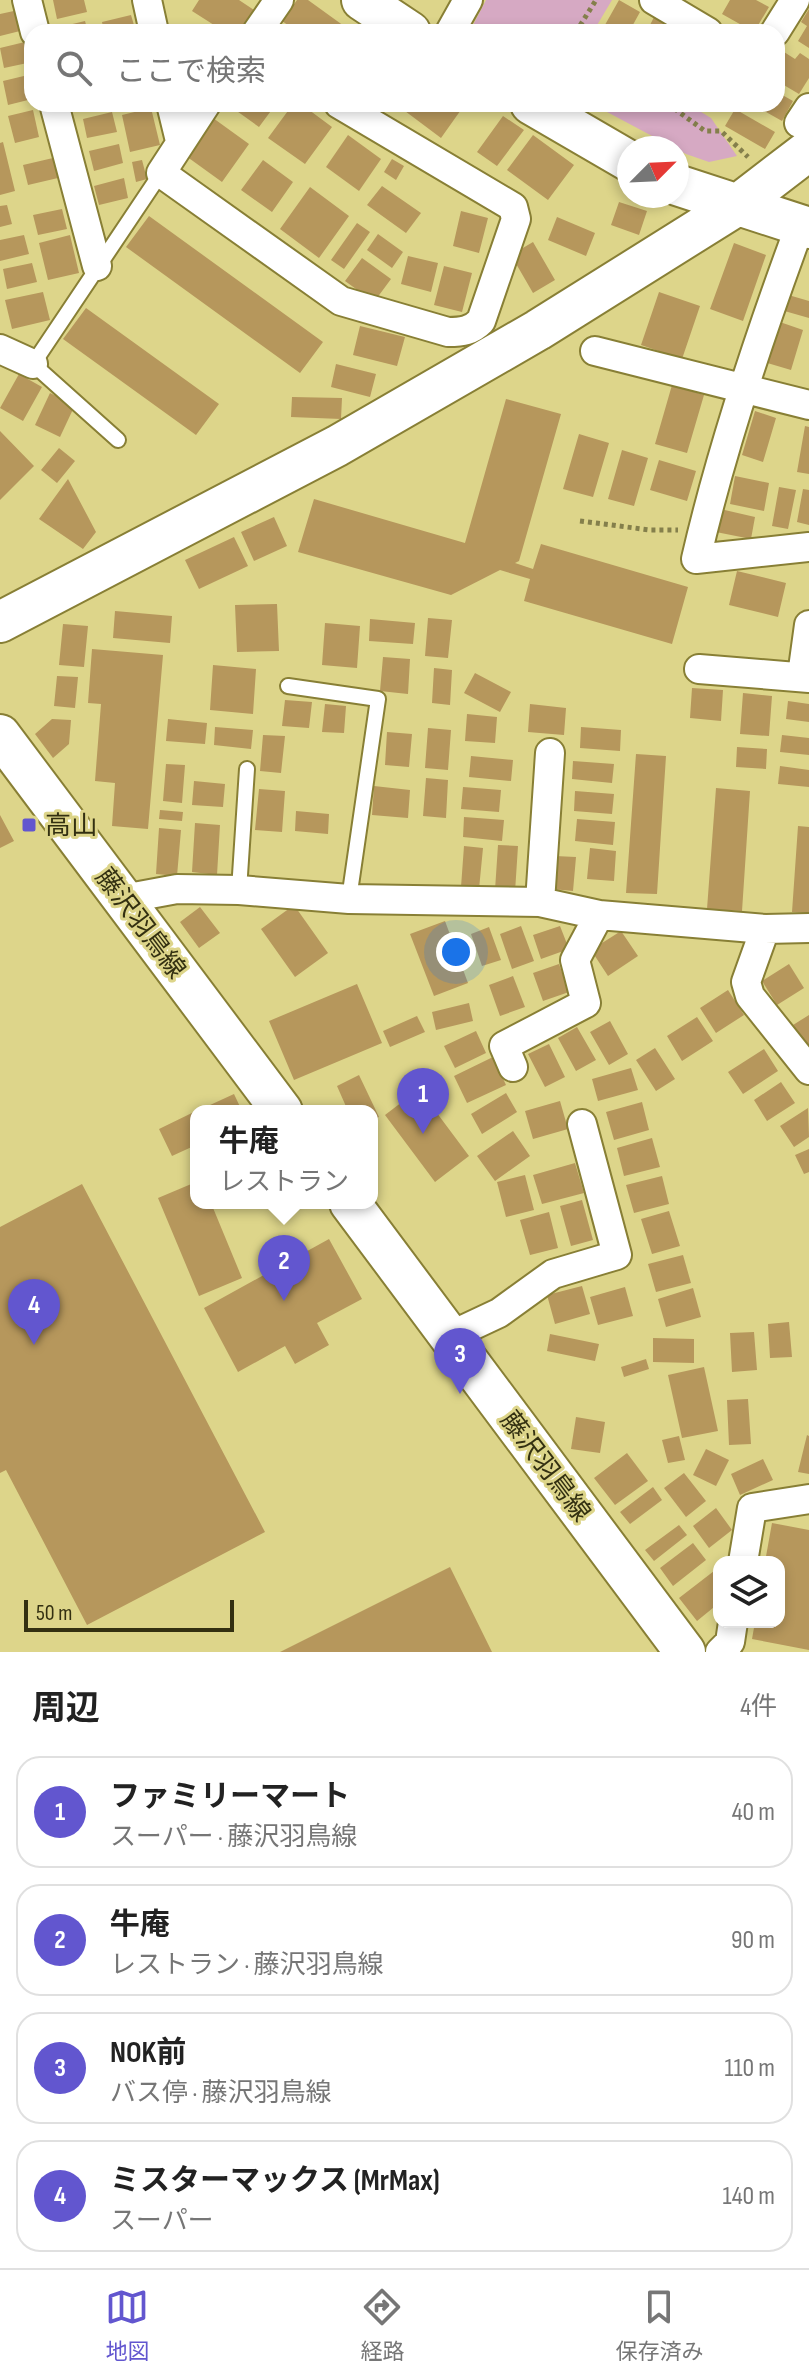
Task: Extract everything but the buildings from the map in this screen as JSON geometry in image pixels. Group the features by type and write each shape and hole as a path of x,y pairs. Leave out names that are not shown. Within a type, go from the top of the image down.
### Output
{"street":[{"path":"27,0 33,24"},
{"path":"147,0 152,24"},
{"path":"262,24 279,0"},
{"path":"362,0 398,24"},
{"path":"454,24 468,0"},
{"path":"654,0 694,24"},
{"path":"780,24 795,0"},
{"path":"56,112 97,266"},
{"path":"173,112 180,141"},
{"path":"200,112 161,173 341,301 448,332 474,328 481,321 516,219 513,207 353,112"},
{"path":"545,112 617,154"},
{"path":"0,622 337,446 550,322 736,206 806,127"},
{"path":"689,189 805,227 745,387 696,559 809,547"},
{"path":"1,346 33,364"},
{"path":"595,351 809,405"},
{"path":"699,669 806,677 809,625"},
{"name":"藤沢羽鳥線","path":"0,735 278,1105"},
{"path":"540,902 550,753"},
{"path":"123,899 177,889 239,890 349,899 540,902 599,915 765,929 809,928"},
{"path":"513,1067 504,1046 586,1003 575,960 599,915"},
{"path":"765,929 746,982 750,996 809,1070"},
{"path":"450,1336 499,1313 553,1274 617,1255 582,1124"},
{"name":"藤沢羽鳥線","path":"355,1209 685,1652"},
{"path":"744,1556 752,1508 809,1499"},
{"path":"720,1652 730,1642 732,1628"}],"lane":[{"path":"118,440 33,364 161,173"},
{"path":"288,686 378,699 349,899"},
{"path":"239,890 247,769"}],"path":[{"path":"581,24 596,0"},
{"path":"679,112 705,131 721,131 757,166"},
{"path":"580,521 650,530 703,529"}],"shaded area":[{"path":"486,0 612,0 598,24 474,24"},
{"path":"607,112 701,112 711,118 737,156 709,162 689,155 689,136 652,136"}],"place":[{"name":"高山","path":"29,825"},
{"name":"ファミリーマート","path":"423,1134"},
{"name":"牛庵","path":"284,1301"},
{"name":"ミスターマックス (MrMax)","path":"34,1345"},
{"name":"NOK前","path":"460,1394"}]}
